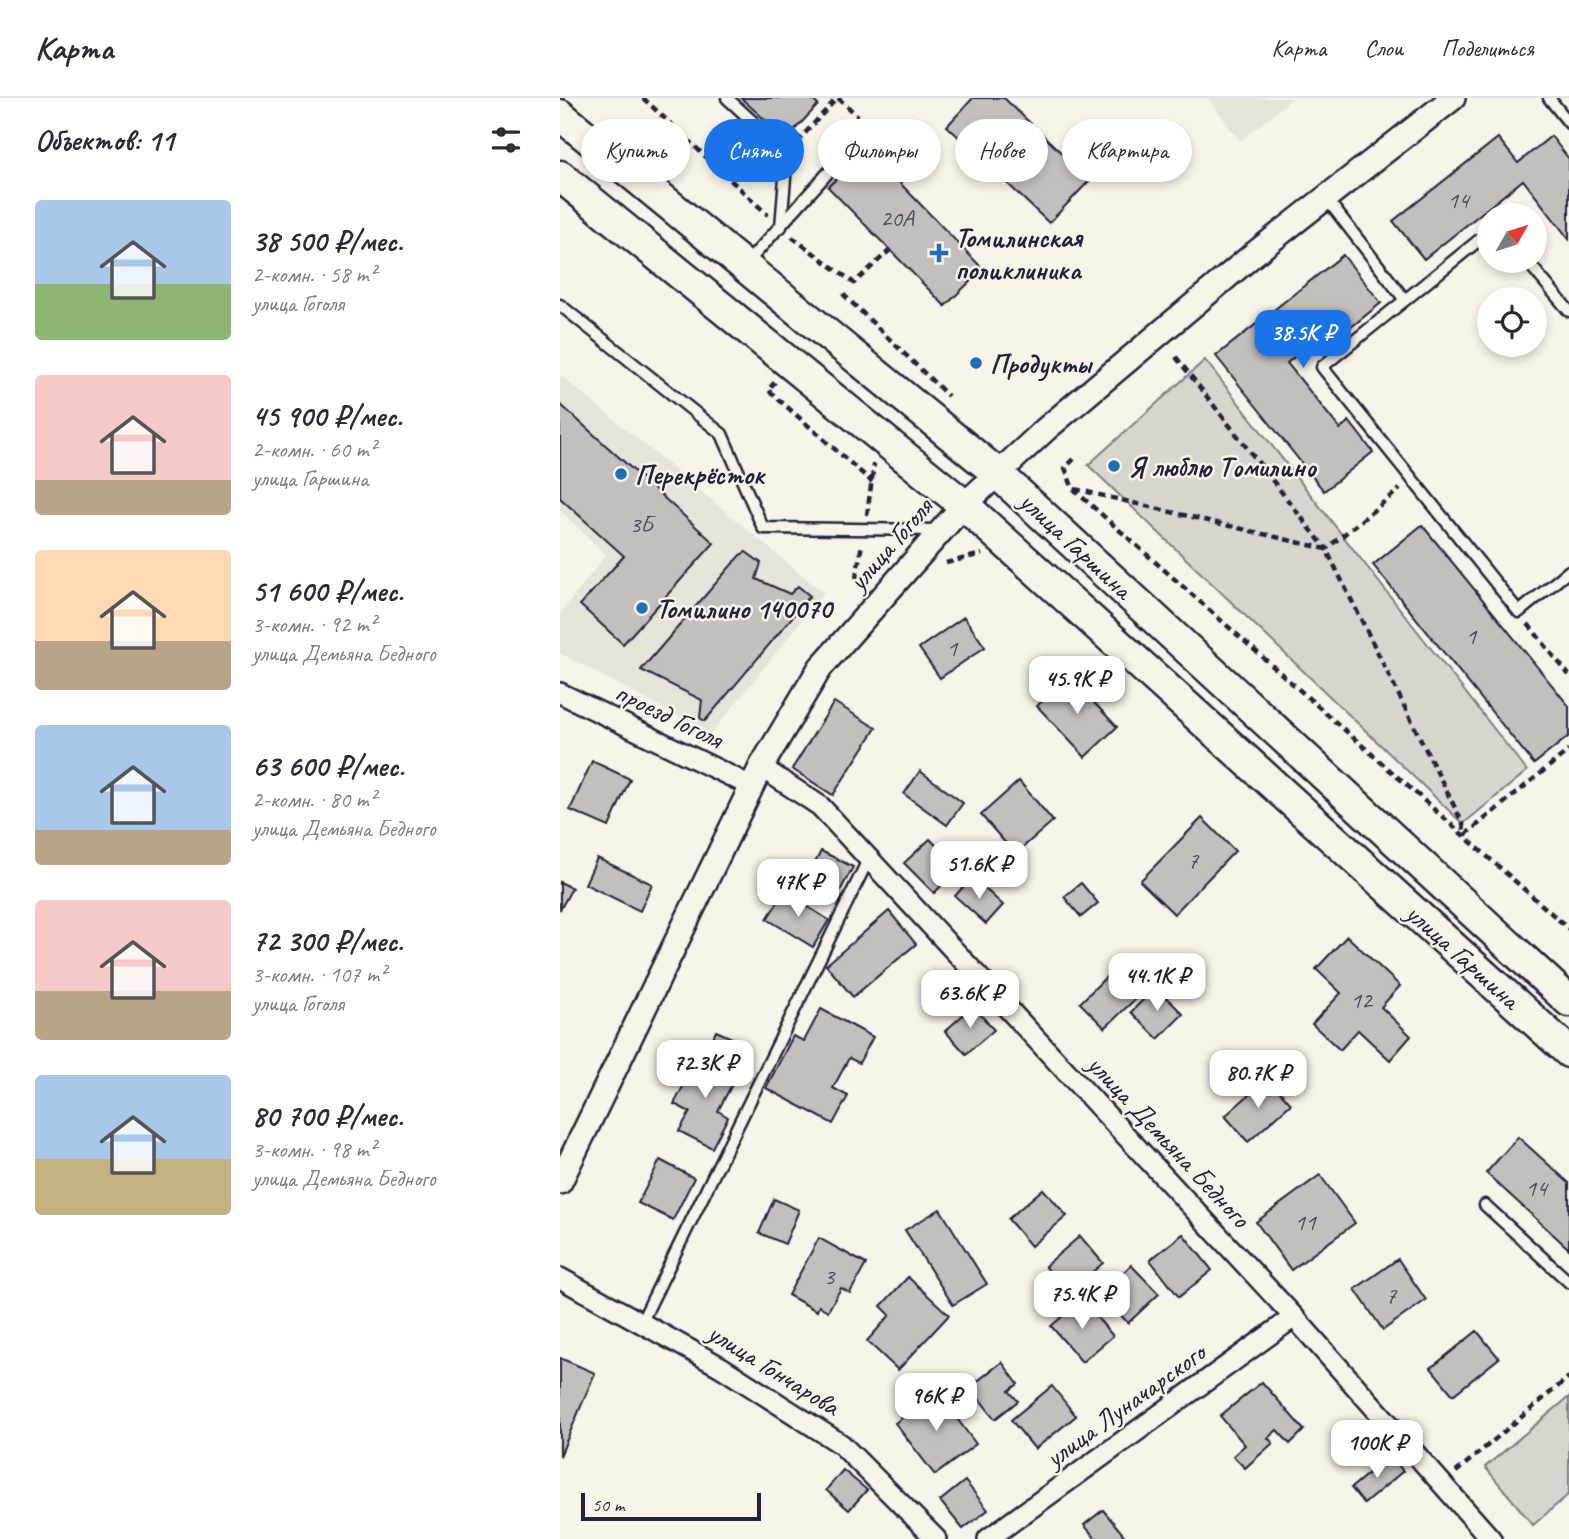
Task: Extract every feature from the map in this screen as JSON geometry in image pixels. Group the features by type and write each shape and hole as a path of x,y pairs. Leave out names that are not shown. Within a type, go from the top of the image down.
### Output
{"main road":[{"name":"улица Гаршина","path":"560,115 998,474 1569,1001"},
{"name":"улица Гаршина","path":"560,176 964,505 1569,1052"}],"street":[{"name":"улица Гоголя","path":"560,1182 757,777 820,668 964,505 998,474 1181,315 1453,98"},
{"name":"проезд Гоголя","path":"560,694 757,777"},
{"name":"улица Демьяна Бедного","path":"757,777 820,806 1294,1317 1491,1539"},
{"name":"улица Гончарова","path":"560,1278 721,1367 841,1444 936,1539"},
{"name":"улица Луначарского","path":"988,1539 1294,1317"}],"lane":[{"path":"727,98 750,119"},
{"path":"1549,98 1569,123"},
{"path":"781,227 785,182"},
{"path":"745,266 821,182"},
{"path":"1325,198 1405,300"},
{"path":"1477,242 1322,367 1519,612 1569,571"},
{"path":"1537,273 1569,311"},
{"path":"560,305 722,434 763,528 942,530"},
{"path":"641,1322 869,858"},
{"path":"1485,1205 1569,1282"}],"path":[{"path":"643,98 781,227 854,283 890,250"},
{"path":"804,134 837,98 862,119"},
{"path":"843,294 952,400"},
{"path":"1176,357 1325,549 1463,824 1465,836"},
{"path":"768,390 873,483"},
{"path":"1074,459 1065,468 1073,489 1569,929"},
{"path":"1325,549 1412,479"},
{"path":"1073,489 1325,549"},
{"path":"1519,612 1569,675"},
{"path":"1465,836 1569,750"},
{"path":"1442,1483 1569,1377"}],"shaded area":[{"path":"1208,98 1293,98 1240,141"},
{"path":"1205,360 1527,771 1463,824 1088,465"},
{"path":"560,375 824,593 711,734 560,653 560,614 606,555 560,510"},
{"path":"1569,1397 1569,1494 1533,1525 1485,1467"}],"building":[{"path":"741,98 811,98 818,105 804,120 764,119"},
{"path":"973,98 1004,98 1026,119 955,119 955,134 947,126"},
{"path":"1551,136 1569,159 1569,239 1547,211 1547,203 1541,203 1523,180 1494,203 1477,203 1477,217 1424,259 1393,221 1498,138 1518,163"},
{"path":"1048,140 1062,153 1062,182 1088,182 1049,223 1006,182 1048,182"},
{"path":"833,182 899,182 983,269 945,306 828,187"},
{"path":"1343,255 1381,303 1350,328 1343,318 1287,363 1340,429 1349,421 1373,452 1324,491 1216,356"},
{"path":"560,404 714,543 623,644 580,605 624,556 560,498"},
{"path":"1422,525 1569,706 1569,736 1534,764 1373,565"},
{"path":"746,552 761,563 756,579 790,594 798,586 810,596 705,721 700,718 702,700 641,670 740,555"},
{"path":"964,617 985,647 940,678 919,648"},
{"path":"1069,676 1117,727 1085,757 1037,706"},
{"path":"834,702 876,728 833,795 792,769"},
{"path":"592,761 630,779 609,827 570,810"},
{"path":"920,771 963,803 947,825 904,794"},
{"path":"1019,781 1053,821 1015,854 981,815"},
{"path":"1202,818 1235,851 1174,914 1140,881"},
{"path":"930,839 959,869 934,893 904,863"},
{"path":"821,851 853,867 833,904 802,888"},
{"path":"597,858 652,884 640,911 585,884"},
{"path":"972,877 1003,905 986,924 955,896"},
{"path":"560,882 572,888 560,910"},
{"path":"1081,883 1098,903 1081,917 1064,897"},
{"path":"784,892 829,920 813,947 767,919"},
{"path":"889,911 916,944 853,997 826,965"},
{"path":"1347,936 1400,986 1381,1007 1411,1036 1390,1060 1358,1030 1340,1050 1312,1024 1341,993 1316,969"},
{"path":"1128,955 1154,981 1105,1028 1080,1003"},
{"path":"1156,987 1183,1014 1158,1039 1131,1012"},
{"path":"973,1006 994,1030 966,1054 945,1031"},
{"path":"821,1009 873,1037 859,1063 849,1058 833,1088 848,1096 833,1124 766,1088 793,1036 804,1041"},
{"path":"716,1031 741,1042 730,1065 706,1054"},
{"path":"700,1054 738,1073 718,1111 728,1117 712,1148 679,1131 690,1112 674,1104"},
{"path":"1268,1078 1291,1104 1248,1142 1225,1116"},
{"path":"1518,1137 1569,1183 1569,1249 1486,1173"},
{"path":"660,1160 694,1178 673,1220 638,1203"},
{"path":"1320,1175 1355,1223 1291,1270 1256,1222"},
{"path":"1043,1189 1067,1216 1031,1246 1008,1219"},
{"path":"774,1199 799,1210 785,1244 759,1233"},
{"path":"940,1209 987,1284 953,1305 905,1230"},
{"path":"1183,1234 1212,1270 1179,1297 1150,1260"},
{"path":"1080,1236 1103,1263 1068,1293 1045,1266"},
{"path":"819,1238 866,1264 850,1293 841,1288 828,1311 819,1306 817,1311 788,1295"},
{"path":"1398,1259 1426,1300 1383,1330 1355,1289"},
{"path":"1131,1265 1159,1294 1128,1323 1101,1294"},
{"path":"908,1277 949,1315 898,1370 867,1341 890,1315 881,1306"},
{"path":"1082,1300 1113,1336 1082,1362 1051,1326"},
{"path":"1477,1331 1499,1358 1453,1395 1431,1368"},
{"path":"560,1358 595,1373 560,1456"},
{"path":"1002,1362 1018,1384 1009,1391 1018,1401 995,1419 970,1387"},
{"path":"1262,1382 1304,1430 1290,1444 1277,1430 1268,1438 1273,1443 1245,1468 1233,1456 1245,1445 1220,1416"},
{"path":"1052,1386 1076,1416 1035,1449 1011,1420"},
{"path":"937,1392 976,1444 935,1475 895,1423"},
{"path":"1390,1455 1403,1471 1364,1504 1351,1488"},
{"path":"843,1470 867,1490 849,1510 826,1490"},
{"path":"965,1481 988,1510 963,1529 940,1501"},
{"path":"1103,1510 1127,1539 1096,1539 1084,1525"}],"place":[{"name":"Томилинская поликлиника","path":"939,253"},
{"name":"Продукты","path":"976,363"},
{"name":"Я люблю Томилино","path":"1114,466"},
{"name":"Перекрёсток","path":"621,474"},
{"name":"Томилино 140070","path":"642,608"}]}
